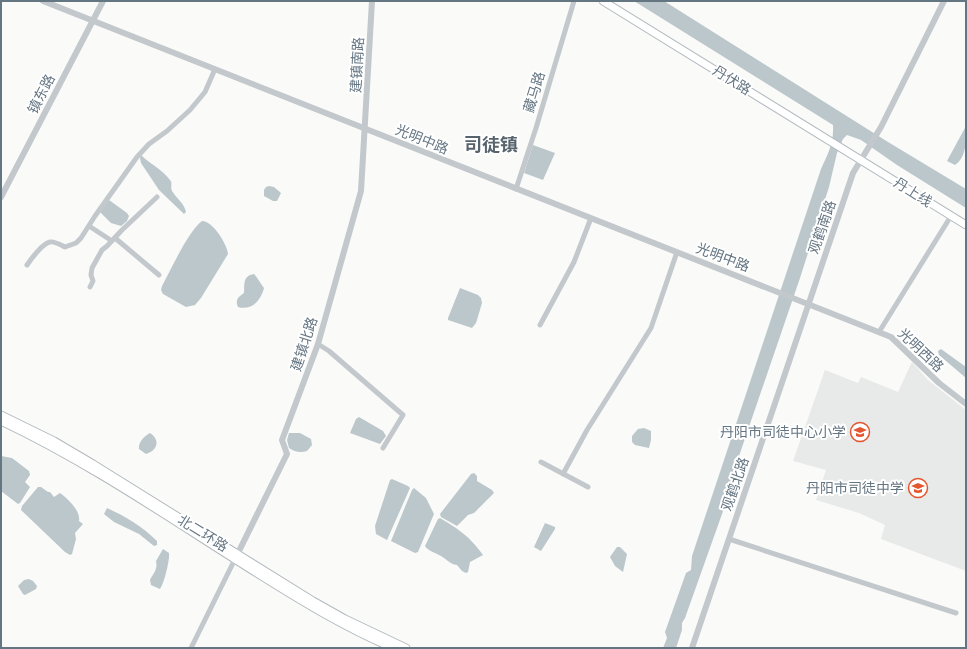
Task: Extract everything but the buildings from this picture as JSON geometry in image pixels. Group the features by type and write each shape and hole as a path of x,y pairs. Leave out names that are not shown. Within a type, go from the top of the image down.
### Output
{"main road":[{"name":"丹伏路","path":"603,1 861,159"},
{"name":"丹上线","path":"861,159 966,225"},
{"name":"北二环路","path":"1,415 54,441 93,464 311,606 392,648"},
{"name":"北二环路","path":"1,421 52,446 236,557 345,619 406,648"}],"street":[{"name":"光明中路","path":"43,1 809,304"},
{"name":"镇东路","path":"1,197 103,1"},
{"name":"建镇南路","path":"365,129 372,1"},
{"name":"藏马路","path":"516,189 574,1"},
{"name":"观鹤南路","path":"809,304 853,173 879,130 944,1"},
{"path":"27,265 44,244 53,242 65,247 76,243 82,238 137,157 149,144 167,131 190,110 205,92 215,69"},
{"name":"建镇北路","path":"236,557 287,454 282,440 318,344 361,191 365,129"},
{"path":"90,287 92,281 92,268 95,260 102,250 114,240 122,230 157,196"},
{"path":"879,332 952,216"},
{"path":"540,326 574,262 591,218"},
{"path":"89,226 114,240 159,276"},
{"path":"563,474 587,430 651,328 677,252"},
{"name":"光明西路","path":"809,304 891,337 939,383 966,404"},
{"name":"观鹤北路","path":"692,648 809,304"},
{"path":"318,344 329,351 403,414 383,448"},
{"path":"541,462 588,487"},
{"path":"730,539 956,613"},
{"path":"191,648 236,557"}],"shaded area":[{"path":"634,1 664,1 888,142 966,189 966,208 897,165 861,140 847,135 843,139 837,153 829,187 800,278 726,494 727,500 682,623 682,630 676,648 663,648 667,638 665,632 686,573 691,570 692,556 821,169 830,148 833,137 833,125"},
{"path":"966,126 964,153 959,162 955,165 947,161"},
{"path":"533,145 555,153 543,180 524,173"},
{"path":"141,155 171,181 172,191 185,209 186,212 184,214 159,190 141,163"},
{"path":"269,186 274,187 281,193 277,201 273,201 264,196 264,190"},
{"path":"109,200 129,216 127,221 121,226 111,223 100,212"},
{"path":"202,221 211,225 219,234 228,254 201,298 195,305 186,307 163,294 161,290 185,242 196,226"},
{"path":"254,274 264,288 261,297 252,306 243,308 238,307 237,301 244,293 244,284 246,279 250,275"},
{"path":"460,288 478,295 481,298 482,303 476,323 472,328 448,320"},
{"path":"941,349 966,367 966,378 939,355 938,351"},
{"path":"912,362 928,380 966,410 966,571 881,539 885,525 859,513 816,500 826,470 793,461 825,370 858,383 861,377 898,392"},
{"path":"359,417 383,431 386,436 380,444 350,433 356,419"},
{"path":"644,428 651,431 649,448 635,445 632,442 632,436 638,429"},
{"path":"150,433 156,439 156,445 150,453 146,454 139,449 139,444"},
{"path":"289,433 300,433 311,439 312,445 307,451 304,452 298,452 289,448 287,440"},
{"path":"1,456 12,458 29,471 30,475 25,482 30,487 18,504 1,491"},
{"path":"474,473 477,476 477,481 492,490 494,493 474,513 468,515 457,526 441,517 440,514 471,474"},
{"path":"392,479 410,488 387,540 376,534 375,526 390,480"},
{"path":"38,487 50,492 54,497 60,493 70,502 78,513 79,521 83,524 75,533 76,539 72,554 70,555 21,510 22,506"},
{"path":"414,488 426,498 434,514 418,552 415,553 391,541"},
{"path":"107,508 127,518 140,527 157,541 157,545 154,546 139,534 114,522 104,514"},
{"path":"440,518 464,534 483,555 470,562 468,572 466,573 457,565 429,550 425,546 438,519"},
{"path":"545,523 555,527 555,529 541,551 534,547"},
{"path":"617,547 620,547 627,554 623,572 615,566 610,557"},
{"path":"163,549 169,553 169,556 165,577 160,589 151,585 150,580 156,569 156,561"},
{"path":"29,579 37,586 36,589 25,595 18,586 24,580"}],"place":[{"name":"丹阳市司徒中心小学","path":"860,432"},
{"name":"丹阳市司徒中学","path":"918,488"}],"district":[{"name":"司徒镇","path":"491,145"}]}
